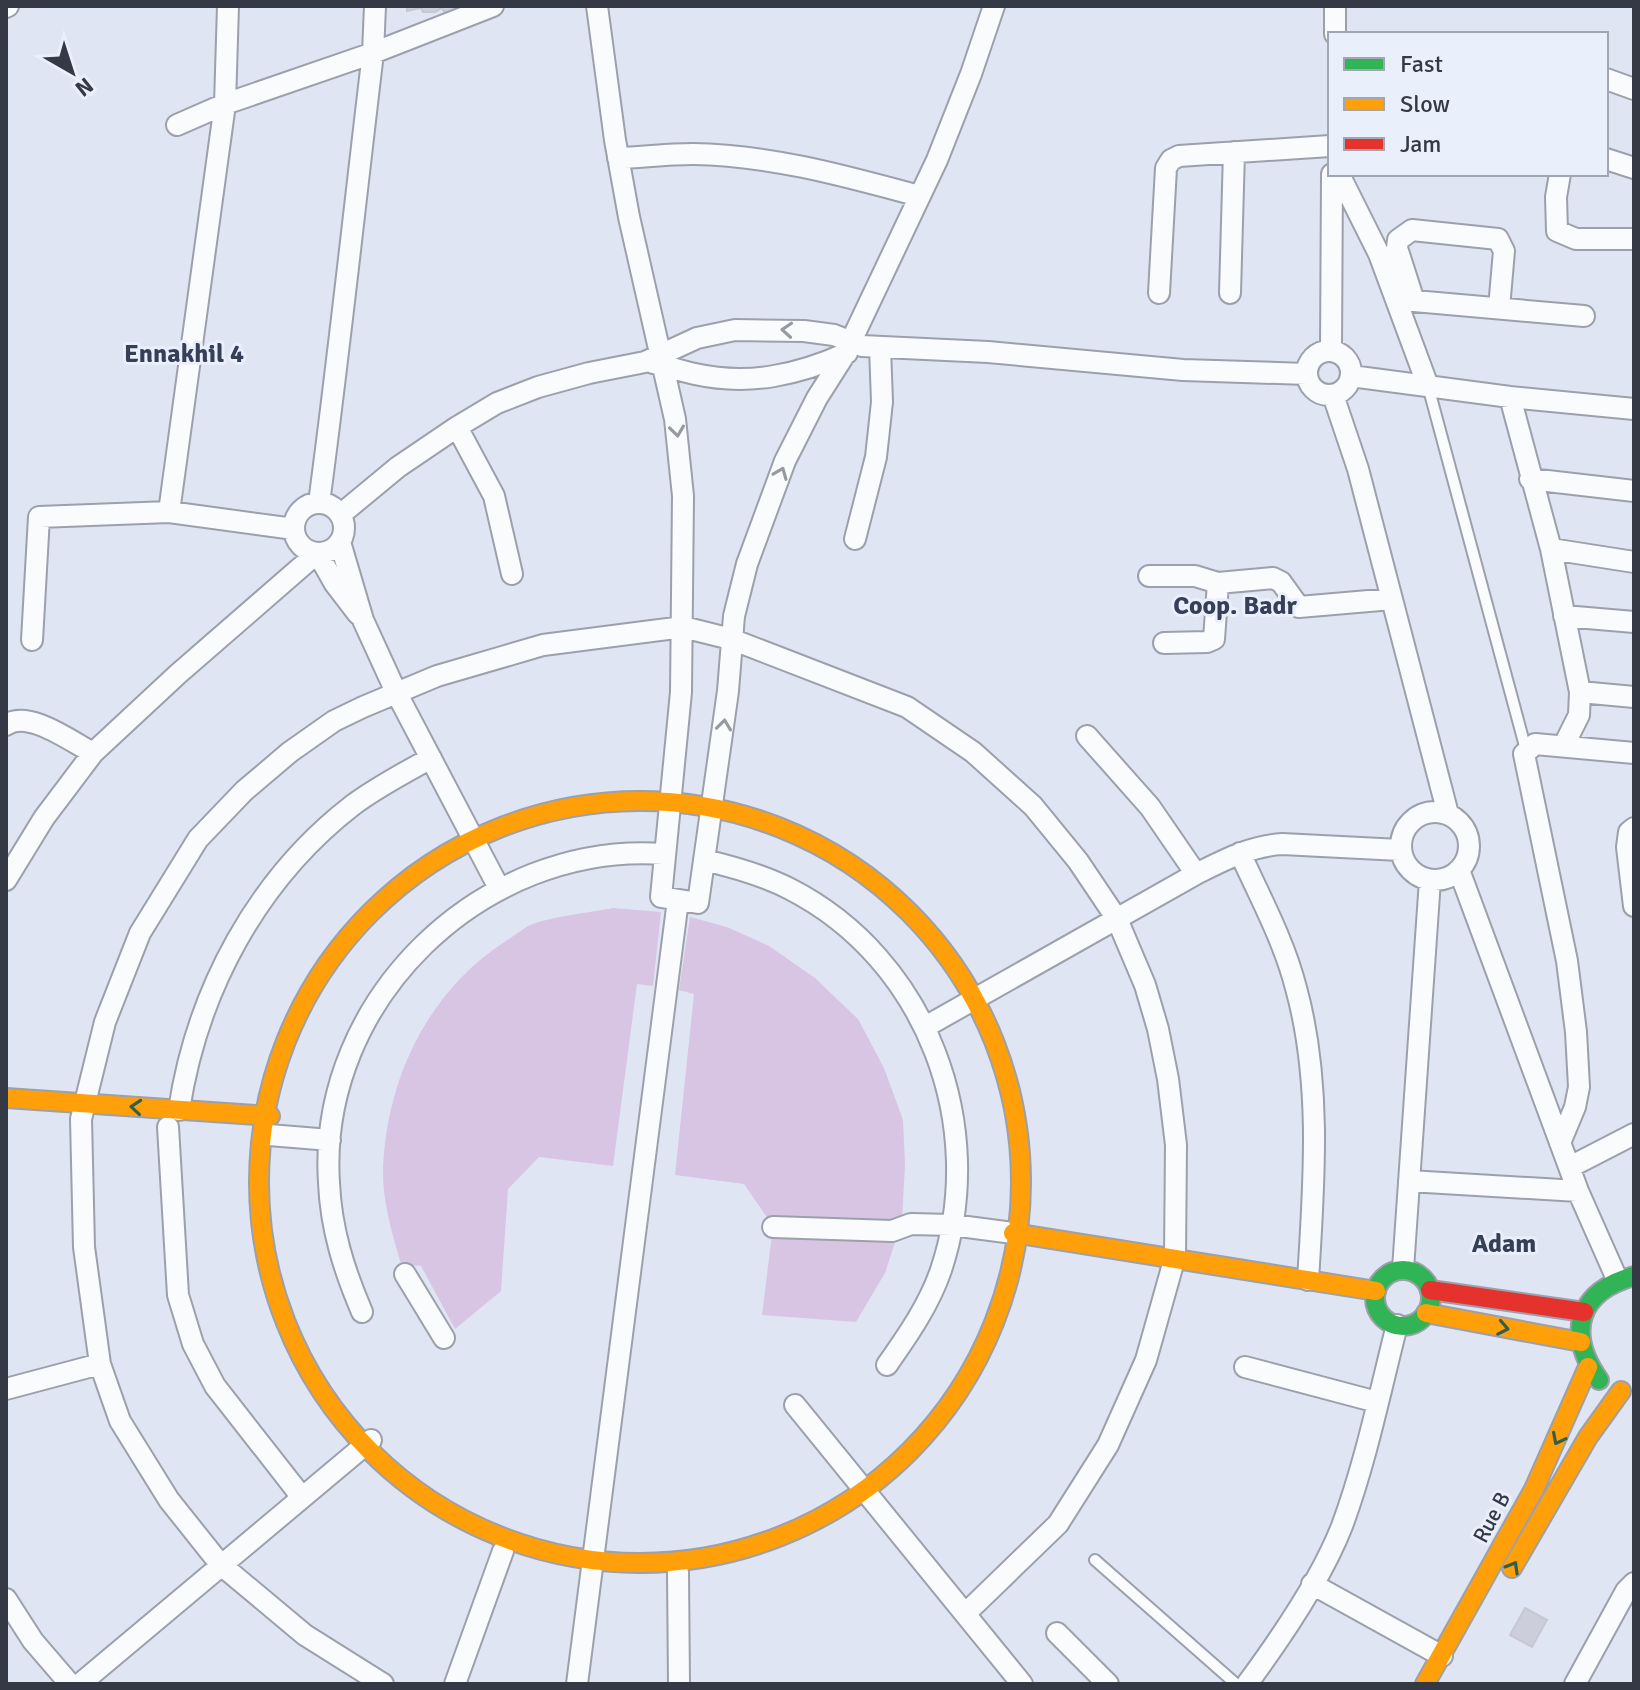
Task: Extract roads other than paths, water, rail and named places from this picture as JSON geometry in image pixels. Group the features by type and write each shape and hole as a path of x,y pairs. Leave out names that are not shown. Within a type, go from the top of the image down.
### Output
{"street":[{"path":"169,512 225,104 228,6"},
{"path":"319,503 373,53 375,6"},
{"path":"177,125 225,104 373,53 493,6"},
{"path":"597,6 618,158 657,361 675,419 683,496 681,692 661,897 698,903 740,589 771,497 802,426 860,346 971,74 994,6"},
{"path":"1335,6 1335,32"},
{"path":"1608,80 1634,89"},
{"path":"1159,293 1166,168 1171,160 1179,156 1328,146"},
{"path":"1230,293 1234,152"},
{"path":"618,158 693,154 765,160 832,173 919,196"},
{"path":"1608,160 1634,168"},
{"path":"1331,351 1332,176"},
{"path":"1340,176 1404,300"},
{"path":"1560,176 1556,197 1557,231 1576,239 1634,239"},
{"path":"1428,386 1404,300 1398,240 1412,230 1498,239 1504,251 1499,308"},
{"path":"1404,300 1584,316"},
{"path":"340,515 388,475 497,403 538,387 589,373 657,361 697,338 735,330 804,331 860,346 988,352 1183,370 1307,374"},
{"path":"657,361 704,375 757,380 811,368 860,346"},
{"path":"855,539 876,457 882,402 860,346"},
{"path":"1331,351 1347,359 1351,376 1348,385 1333,395 1321,394 1311,386 1308,365 1314,357 1331,351"},
{"path":"1351,376 1510,397 1634,409"},
{"path":"1333,395 1358,469 1448,814"},
{"path":"1510,397 1551,549 1580,692 1579,715 1564,745"},
{"path":"457,427 494,496 512,574"},
{"path":"1530,479 1634,491"},
{"path":"6,880 44,818 93,753 178,674 317,554 334,549 340,542 344,533 340,515 335,509 319,503 304,508 295,521 294,529 302,546 317,554 348,603 363,620"},
{"path":"32,640 39,517 169,512 294,529"},
{"path":"340,542 363,620 396,692 499,888"},
{"path":"1551,549 1634,562"},
{"path":"1149,576 1195,576 1218,583 1273,578 1281,582 1299,607 1392,599"},
{"path":"1164,643 1207,642 1214,639 1218,583"},
{"path":"1564,616 1634,622"},
{"path":"383,1684 305,1635 220,1564 169,1500 120,1421 100,1364 84,1247 82,1110 105,1022 140,933 198,839 244,791 290,752 334,721 396,692 474,663 543,645 683,627 731,639 907,707 935,723 992,768 1033,806 1078,861 1117,919 1145,985 1168,1079 1176,1145 1175,1257 1146,1360 1108,1445 1058,1524 965,1614"},
{"path":"1580,692 1634,697"},
{"path":"6,725 13,720 30,720 93,753"},
{"path":"1087,736 1150,807 1196,874"},
{"path":"1560,1143 1575,1107 1579,1087 1576,1032 1556,900 1524,762 1526,750 1535,744 1634,753"},
{"path":"301,1496 215,1386 193,1344 178,1295 174,1118 207,1006 237,938 258,905 309,844 352,806 380,786 431,758"},
{"path":"619,790 713,802 743,810 802,835 862,873 895,900 951,964 973,1000 999,1061 1012,1114 1017,1176 1013,1233 997,1296 962,1374 908,1445 861,1489 779,1539 722,1561 678,1572 639,1576 592,1574 555,1568 503,1551 433,1507 325,1385 287,1313 266,1229 265,1171 269,1126 297,1029 310,1001 361,923 404,880 428,862 505,819 561,800 619,790"},
{"path":"1436,811 1448,814 1463,826 1467,834 1468,853 1459,870 1440,880 1430,880 1410,870 1400,850 1401,838 1414,818 1436,811"},
{"path":"1634,828 1629,832 1627,847 1634,906"},
{"path":"925,1027 1196,874 1240,853 1264,845 1282,844 1400,850"},
{"path":"1240,853 1284,952 1305,1028 1312,1082 1313,1143 1308,1280"},
{"path":"362,1312 346,1274 335,1235 328,1182 330,1140 342,1078 360,1030 386,987 419,948 458,914 499,888 548,868 598,857 664,854"},
{"path":"704,860 746,870 791,890 833,916 869,948 900,986 925,1027 944,1073 954,1120 958,1169 952,1225 940,1270 918,1320 887,1365"},
{"path":"1459,870 1578,1191 1625,1278 1592,1297 1579,1329 1582,1355 1588,1367 1602,1383 1628,1393"},
{"path":"1403,1269 1430,880"},
{"path":"577,1684 678,900"},
{"path":"6,1098 82,1110 269,1126 330,1140"},
{"path":"6,1114 82,1110"},
{"path":"1570,1167 1634,1134"},
{"path":"1409,1181 1578,1191"},
{"path":"773,1227 892,1231 911,1224 952,1225 1175,1257 1376,1291"},
{"path":"1403,1269 1418,1274 1430,1290 1431,1302 1426,1313 1411,1325 1388,1321 1377,1309 1376,1291 1388,1274 1403,1269"},
{"path":"405,1274 444,1338"},
{"path":"1430,1290 1584,1312"},
{"path":"1426,1313 1581,1342"},
{"path":"1247,1684 1312,1584 1341,1529 1363,1459 1397,1325"},
{"path":"6,1389 100,1364"},
{"path":"1245,1367 1377,1402"},
{"name":"Rue B","path":"1425,1684 1453,1661 1504,1545 1568,1420 1588,1367"},
{"name":"Rue B","path":"1500,1588 1588,1437 1628,1393"},
{"path":"795,1405 1018,1683"},
{"path":"80,1684 371,1440"},
{"path":"455,1684 503,1551"},
{"path":"678,1572 679,1684"},
{"path":"1575,1684 1626,1591 1634,1583"},
{"path":"1312,1584 1453,1661"},
{"path":"6,1599 33,1641 70,1684"},
{"path":"1057,1633 1108,1684"}],"lane":[{"path":"1428,386 1526,750"},
{"path":"1095,1560 1236,1684"}],"district":[{"name":"Ennakhil 4","path":"184,353"},
{"name":"Coop. Badr","path":"1235,605"},
{"name":"Adam","path":"1504,1243"}]}
